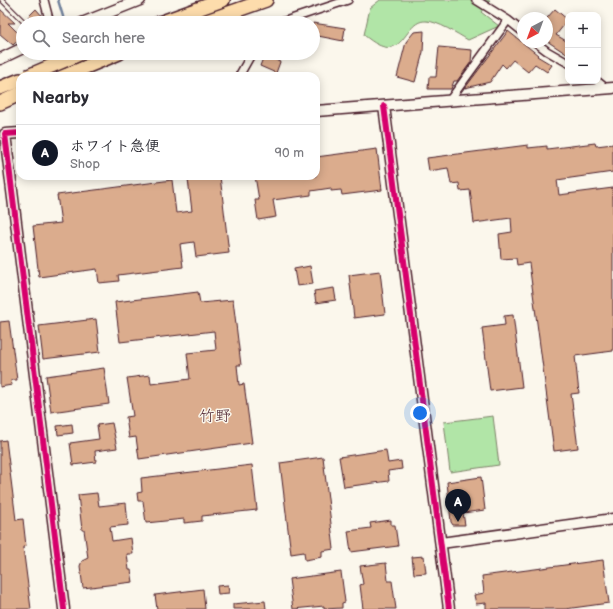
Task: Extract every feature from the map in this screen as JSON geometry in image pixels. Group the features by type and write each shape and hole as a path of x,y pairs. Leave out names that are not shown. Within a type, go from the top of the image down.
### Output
{"highway":[{"path":"178,16 222,0"},
{"path":"221,16 266,0"},
{"path":"37,72 66,60"},
{"path":"73,72 103,60"},
{"path":"0,88 16,81"},
{"path":"0,103 16,96"}],"street":[{"path":"44,0 48,16"},
{"path":"100,16 140,0"},
{"path":"300,16 348,0"},
{"path":"476,0 517,27"},
{"path":"449,101 508,20"},
{"path":"543,48 565,61"},
{"path":"0,59 16,51"},
{"path":"59,60 62,72"},
{"path":"241,72 248,60"},
{"path":"601,83 610,89"},
{"path":"320,111 610,89"},
{"path":"384,106 449,609"},
{"path":"16,133 3,134 64,609"},
{"path":"441,543 613,519"}],"lane":[{"path":"2,0 18,16"}],"green space":[{"path":"380,0 490,0 481,12 499,26 468,40 441,25 426,21 418,23 395,46 388,47 377,44 364,35 370,8"},
{"path":"493,416 499,465 450,472 444,422"}],"building":[{"path":"0,9 15,23 8,23 16,31 16,42 13,45 0,34"},
{"path":"36,9 42,16 29,16"},
{"path":"555,9 565,17 565,24 556,35 565,40 565,53 553,45 552,12"},
{"path":"320,24 345,28 343,41 320,36"},
{"path":"424,31 423,52 415,82 397,77 406,42 414,32"},
{"path":"508,31 517,38 517,48 529,48 538,55 537,56 552,65 547,72 535,64 528,72 513,60 506,68 502,64 490,82 465,88"},
{"path":"439,47 472,50 471,62 457,81 454,81 451,89 428,89 429,77 436,77"},
{"path":"262,60 277,60 280,62 276,72 260,66"},
{"path":"595,143 596,146 613,144 613,172 557,180 559,195 613,188 613,351 575,356 579,393 571,394 578,448 554,451 529,263 517,265 516,258 501,259 499,234 512,232 511,218 474,223 470,190 460,191 459,183 451,184 448,168 429,171 427,158 528,145 528,148 547,146 547,149"},
{"path":"377,149 382,190 342,195 341,190 331,191 331,188 311,191 311,195 273,200 276,217 258,220 255,200 259,200 256,180 320,180 320,156"},
{"path":"172,180 176,213 192,211 188,180 220,180 229,253 196,257 194,242 180,244 183,267 118,275 119,281 99,283 97,269 39,277 33,226 61,223 57,195"},
{"path":"310,266 313,284 297,286 294,269"},
{"path":"380,271 385,314 354,318 349,275"},
{"path":"334,288 336,300 316,303 314,291"},
{"path":"198,292 200,303 233,300 241,365 237,365 239,385 244,384 252,443 139,459 136,437 129,438 126,417 133,416 127,378 150,375 151,384 190,379 187,353 216,350 214,331 120,342 115,302"},
{"path":"513,315 522,387 490,391 482,328 505,325 504,316"},
{"path":"96,319 100,352 43,359 39,326"},
{"path":"9,321 17,380 11,380 12,385 0,387 0,322"},
{"path":"104,368 109,404 51,412 46,376"},
{"path":"112,423 117,448 95,451 96,462 73,465 70,443 99,439 97,425"},
{"path":"72,424 73,433 58,435 57,426"},
{"path":"6,440 16,520 23,519 26,546 23,547 31,609 0,609 0,441"},
{"path":"386,450 388,463 401,461 402,469 388,471 389,481 344,487 339,457"},
{"path":"323,457 334,549 322,551 322,557 305,560 304,552 291,554 280,463"},
{"path":"252,465 257,510 202,516 202,521 184,523 184,519 146,523 143,501 138,501 137,493 142,492 141,478"},
{"path":"481,477 485,510 463,513 465,525 453,525 451,522 447,482"},
{"path":"97,493 99,506 126,503 128,525 110,527 112,541 131,538 133,554 127,554 129,570 131,570 133,582 83,588 80,566 82,561 88,558 84,530 82,530 78,495"},
{"path":"391,520 391,525 395,525 398,546 351,552 348,531 371,528 370,523"},
{"path":"424,556 426,573 414,574 412,557"},
{"path":"603,560 609,603 565,609 486,609 486,603 476,604 474,595 484,593 482,576"},
{"path":"386,563 388,581 392,581 396,609 363,609 360,585 363,584 360,566"},
{"path":"341,572 345,602 342,603 342,608 324,609 324,606 293,609 289,579"},
{"path":"228,585 229,593 218,594 217,586"},
{"path":"203,589 205,609 157,609 155,595"},
{"path":"265,601 266,609 233,609 233,604"}],"waterway":[{"path":"58,0 63,16"}],"cycle path":[{"path":"384,106 449,609"},
{"path":"16,133 5,134 64,609"}],"place":[{"name":"ホワイト急便","path":"458,522"}],"district":[{"name":"竹野","path":"215,415"}]}
